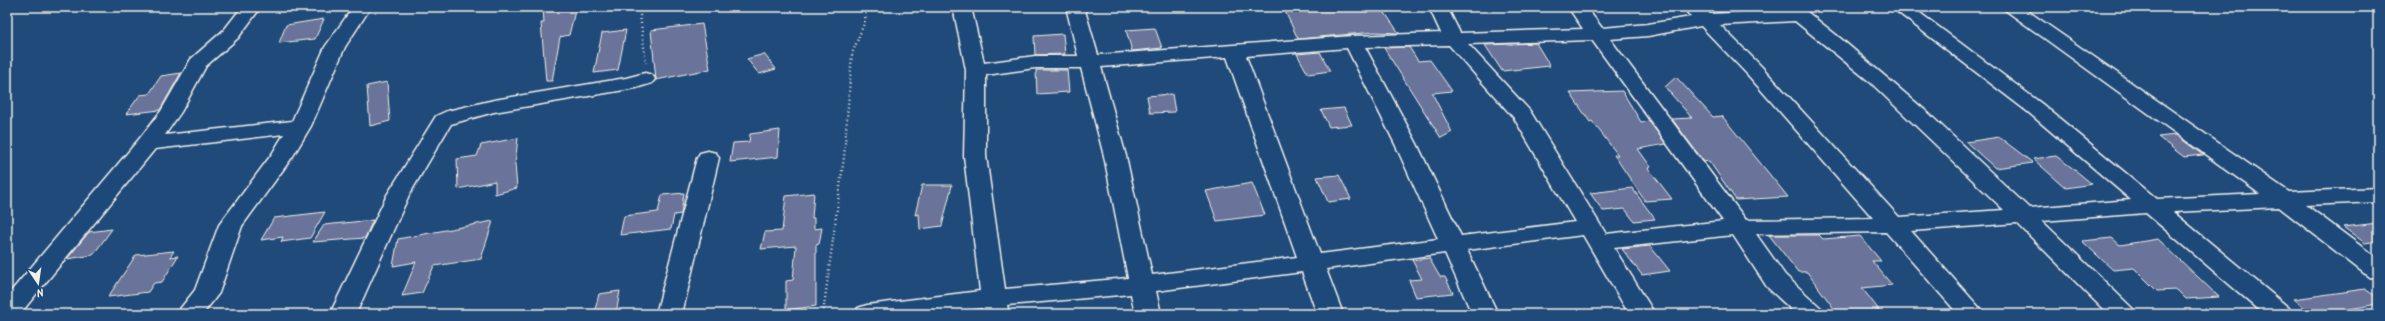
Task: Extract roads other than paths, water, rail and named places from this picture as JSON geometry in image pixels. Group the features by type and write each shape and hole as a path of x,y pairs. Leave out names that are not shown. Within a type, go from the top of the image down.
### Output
{"street":[{"path":"7,313 148,143 171,112 198,63 231,34 252,7"},
{"path":"189,314 206,293 230,225 263,182 300,126 335,46 362,7"},
{"path":"962,7 976,70 975,156 995,306"},
{"path":"1075,7 1115,156 1140,285 1148,314"},
{"path":"1438,7 1453,38 1467,57 1502,90 1523,115 1642,314"},
{"path":"1577,7 1599,34 1739,227 1776,281 1812,314"},
{"path":"1900,7 2035,108 2280,314"},
{"path":"2010,7 2283,199 2378,271"},
{"path":"976,70 1035,62 1089,62 1353,42 1599,34 1648,30 1698,14 1794,11 1846,52 1935,131 2124,314"},
{"path":"1698,14 1754,70 1972,314"},
{"path":"1353,42 1455,246 1485,314"},
{"path":"1234,50 1330,314"},
{"path":"343,314 398,195 443,120 454,114 629,84 645,79"},
{"path":"148,143 300,126"},
{"path":"669,314 708,158"},
{"path":"867,314 995,306 1310,262 1455,246 1594,235 1739,227 1893,225 2150,206 2378,195"}]}
